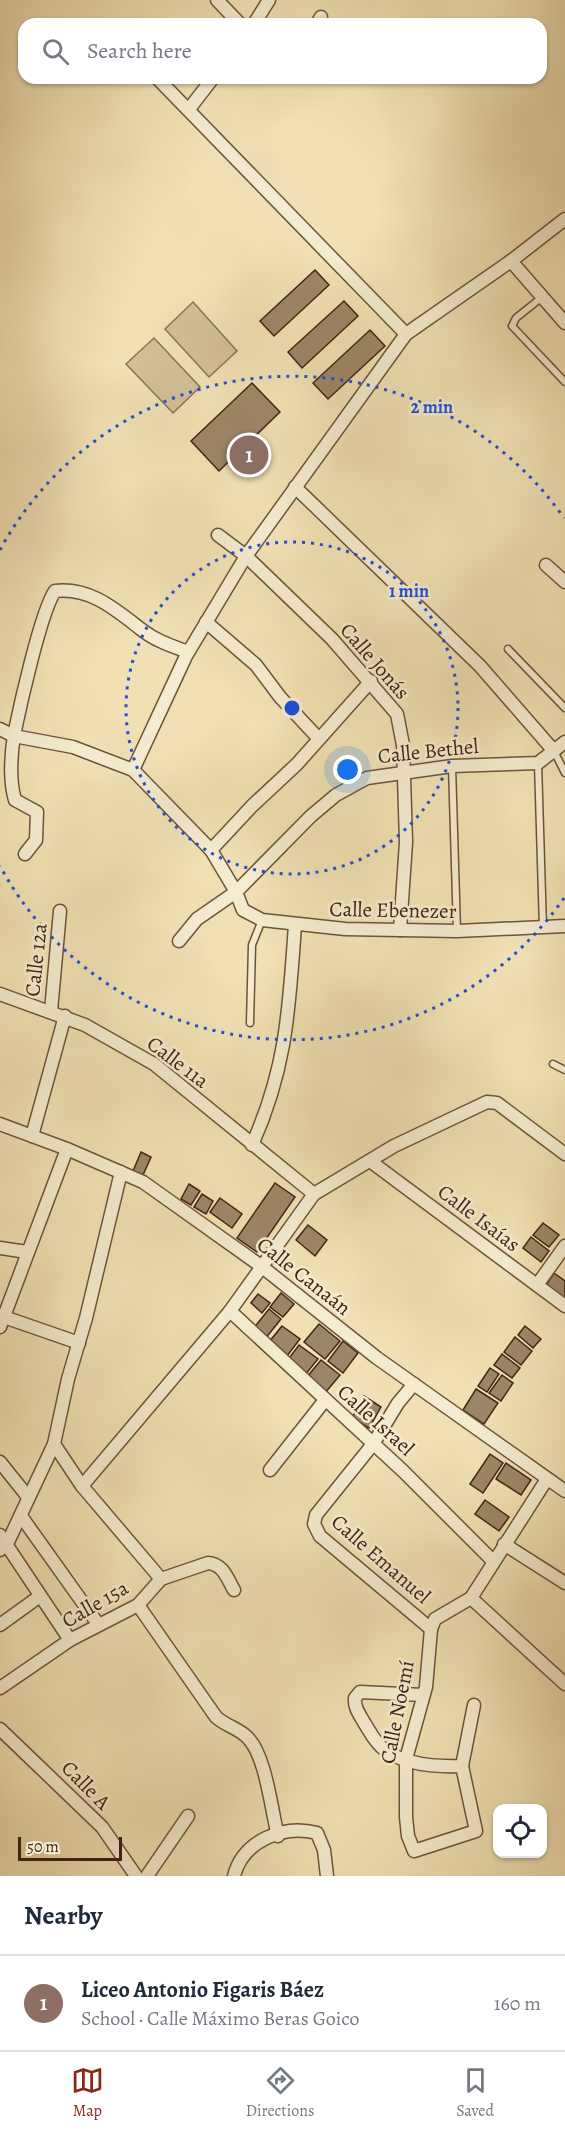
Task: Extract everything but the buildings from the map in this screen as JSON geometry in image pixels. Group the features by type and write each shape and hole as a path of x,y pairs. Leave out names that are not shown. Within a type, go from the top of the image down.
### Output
{"street":[{"path":"217,0 234,18"},
{"path":"258,18 269,0"},
{"path":"163,84 406,334"},
{"path":"189,109 208,84"},
{"path":"133,770 188,652 246,556 406,334 511,261 565,219"},
{"path":"511,261 565,323"},
{"path":"295,487 480,666 555,751"},
{"name":"Calle Jonás","path":"218,535 246,556 371,681 397,714 403,745 406,842 400,930"},
{"path":"546,565 565,582"},
{"path":"25,854 36,840 37,812 15,800 11,778 14,736 42,627 55,591 66,590 102,600 161,642 188,652"},
{"path":"206,622 256,665 280,697 319,739"},
{"path":"212,850 252,806 297,764 371,681"},
{"path":"0,729 14,736 73,747 133,770 212,850 236,892 243,910 262,920"},
{"path":"538,763 565,742"},
{"name":"Calle Bethel","path":"179,941 197,919 236,892 311,816 336,795 367,778 452,765 538,763"},
{"name":"Calle 12a","path":"51,1011 60,911"},
{"name":"Calle Ebenezer","path":"262,920 294,925 400,930 457,931 565,926"},
{"path":"252,1145 270,1105 284,1052 294,925"},
{"name":"Calle 11a","path":"0,994 86,1024 154,1064 314,1194"},
{"name":"Calle 12a","path":"32,1136 65,1017"},
{"path":"82,1486 230,1311 314,1194 394,1146 487,1102 497,1103 565,1154"},
{"name":"Calle Canaán","path":"0,1124 67,1149 143,1182 261,1266 377,1358 565,1491"},
{"path":"67,1149 2,1322 79,1343"},
{"name":"Calle Isaías","path":"370,1161 565,1306"},
{"path":"70,1640 2,1543 21,1516 54,1444 68,1379 122,1172"},
{"path":"537,1285 565,1246"},
{"path":"0,1248 27,1252"},
{"name":"Calle Israel","path":"230,1311 374,1444 493,1561"},
{"path":"374,1444 398,1403 414,1384"},
{"path":"270,1470 325,1400"},
{"path":"54,1444 82,1486 161,1579"},
{"name":"Calle Emanuel","path":"374,1444 316,1515 314,1524 320,1536 431,1629"},
{"path":"0,1462 28,1497"},
{"path":"431,1629 435,1619 471,1598 547,1479"},
{"path":"21,1516 98,1624"},
{"path":"504,1544 565,1583"},
{"name":"Calle 15a","path":"0,1688 70,1640 138,1605 161,1579 208,1563 216,1563 234,1590"},
{"path":"0,1625 40,1596"},
{"path":"471,1598 565,1684"},
{"path":"138,1605 216,1717 226,1726 240,1731 257,1750 278,1836"},
{"name":"Calle Noemí","path":"431,1629 423,1695 406,1759 406,1817 408,1836 414,1851 476,1831 462,1766"},
{"path":"423,1695 360,1692 355,1698 354,1705 372,1736 384,1750 436,1767 462,1766 474,1706"},
{"name":"Calle A","path":"0,1729 102,1827 136,1876"},
{"path":"147,1876 188,1816"},
{"path":"234,1876 238,1861 247,1848 262,1840 305,1830 317,1833 324,1850 327,1876"}],"lane":[{"path":"541,298 516,318 512,326 565,382"},
{"path":"508,650 565,708"},
{"path":"555,751 565,773"},
{"path":"538,763 543,928"},
{"path":"452,765 457,931"},
{"path":"250,1023 252,945 262,920"},
{"path":"553,1064 565,1070"}],"shaded area":[{"path":"193,302 237,351 209,377 165,329"},
{"path":"154,338 200,387 173,413 126,364"}],"place":[{"name":"Liceo Antonio Figaris Báez","path":"249,455"}]}
